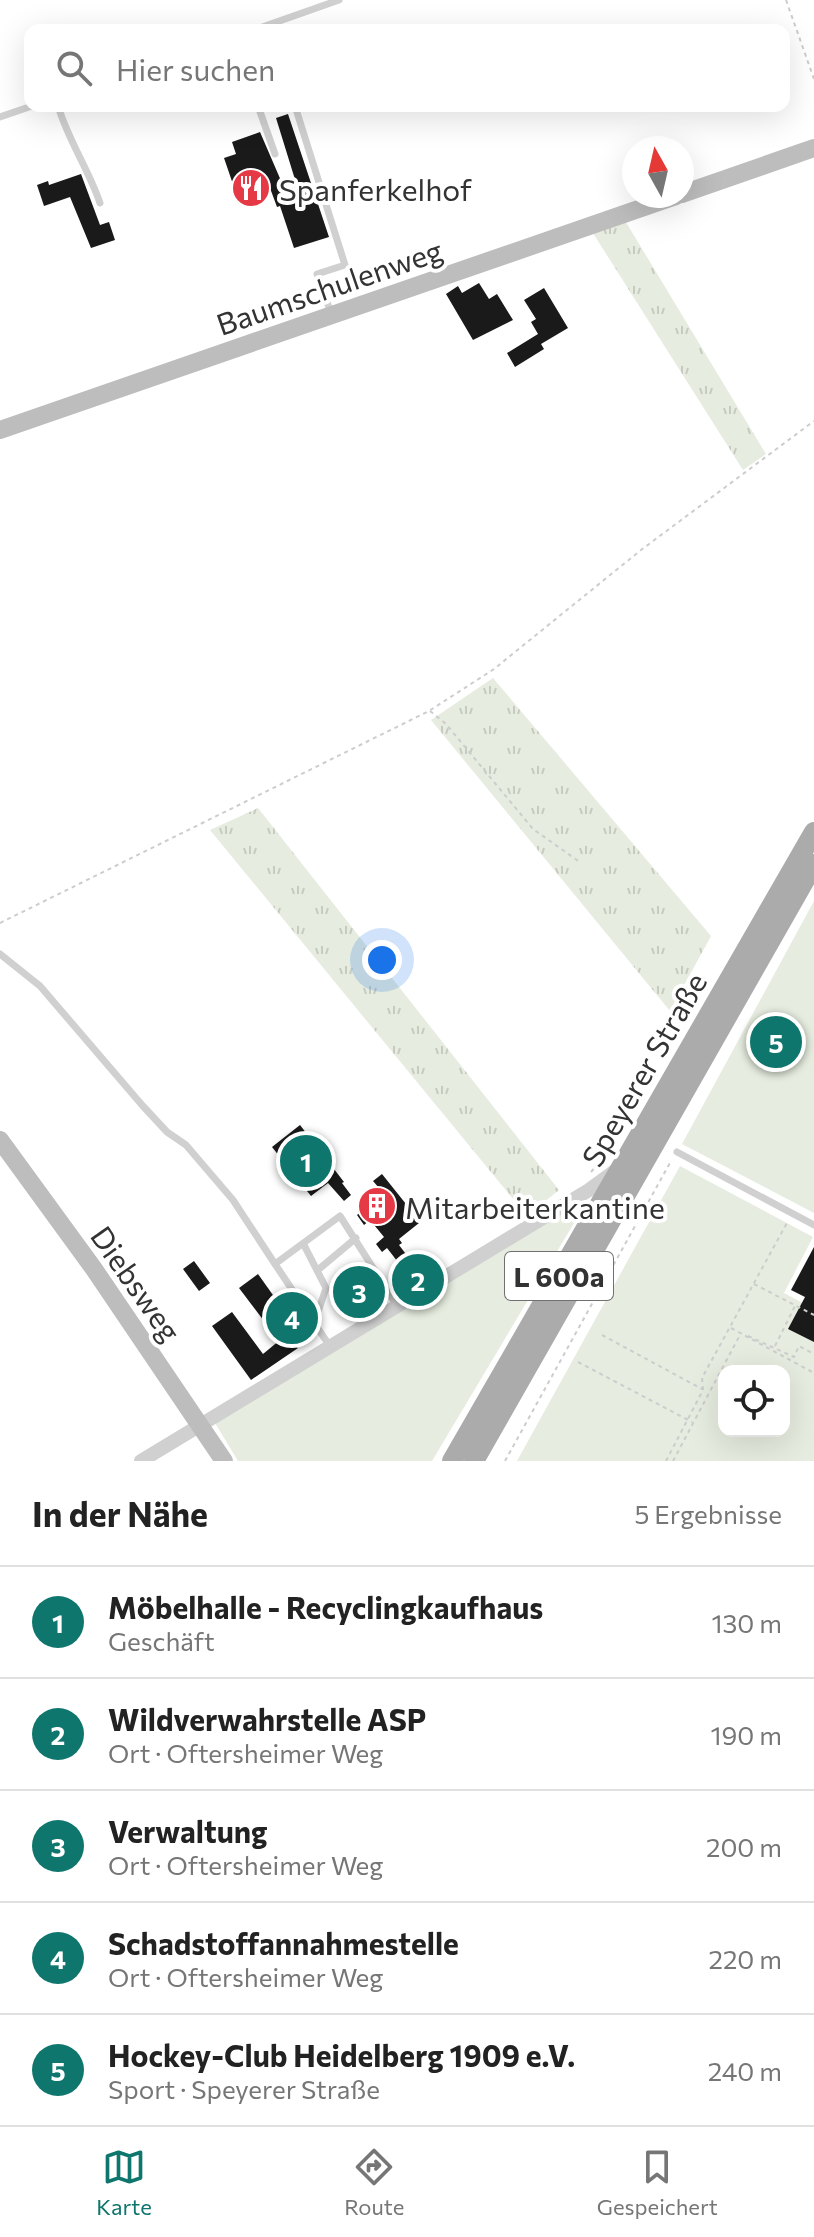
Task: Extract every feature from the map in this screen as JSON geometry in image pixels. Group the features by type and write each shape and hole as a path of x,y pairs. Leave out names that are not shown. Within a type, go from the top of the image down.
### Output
{"main road":[{"name":"Speyerer Straße","path":"452,1461 814,832"},
{"name":"Speyerer Straße","path":"474,1461 814,864"}],"street":[{"path":"694,190 814,148"},
{"name":"Baumschulenweg","path":"0,430 641,208"},
{"name":"Diebsweg","path":"0,1140 224,1461"},
{"path":"141,1461 396,1304 548,1215 624,1164"}],"lane":[{"path":"280,24 339,0"},
{"path":"0,117 24,109"},
{"path":"60,112 74,152 86,165 100,203"},
{"path":"260,112 275,154"},
{"path":"297,112 345,265 317,274 331,315"},
{"path":"0,954 40,986 142,1105 186,1145 233,1200 329,1345"},
{"path":"677,1152 814,1225"},
{"path":"275,1264 340,1216 396,1304"},
{"path":"319,1269 356,1238"},
{"path":"304,1245 319,1269 326,1288 315,1321"}],"path":[{"path":"786,0 814,79"},
{"path":"0,923 429,711 494,669 641,550 814,421"},
{"path":"429,711 446,724 533,829 581,863"},
{"path":"505,1461 677,1152"},
{"path":"666,1461 703,1390 702,1378 792,1213"},
{"path":"753,1283 814,1315"},
{"path":"774,1347 795,1306"},
{"path":"730,1327 814,1373"},
{"path":"673,1461 741,1333"},
{"path":"602,1335 703,1390"},
{"path":"747,1336 752,1335 794,1357 799,1346 814,1354"},
{"path":"578,1362 693,1423"}],"green space":[{"path":"624,219 766,454 743,470 591,230"},
{"path":"493,678 711,936 670,1011 431,720"},
{"path":"258,808 559,1190 527,1216 210,830"},
{"path":"814,901 814,1213 682,1144"},
{"path":"680,1166 813,1237 784,1293 814,1309 814,1461 517,1461"},
{"path":"567,1212 574,1223 432,1461 238,1461 215,1423 484,1257"}],"building":[{"path":"288,114 329,237 294,248 280,206 277,207 270,188 238,199 224,158 236,154 232,142 260,132 285,190 297,186 276,118"},
{"path":"81,174 100,225 109,222 115,240 91,248 70,197 44,206 37,185 48,181 49,185"},
{"path":"479,283 489,299 497,294 513,320 473,340 446,294 458,286 462,293"},
{"path":"544,288 568,328 541,344 544,349 515,367 507,353 538,334 531,322 536,319 524,300"},
{"path":"300,1125 344,1182 351,1195 344,1201 328,1183 311,1196 272,1147"},
{"path":"382,1174 418,1219 419,1223 399,1239 402,1243 399,1245 424,1278 415,1284 387,1248 382,1252 376,1244 384,1237 370,1220 364,1225 357,1215 368,1207 362,1200 379,1188 373,1181"},
{"path":"814,1247 814,1342 788,1329 805,1297 791,1290"},
{"path":"194,1261 210,1283 199,1291 183,1269"},
{"path":"258,1274 285,1312 267,1325 239,1288"},
{"path":"370,1276 376,1296 350,1313 339,1295"},
{"path":"232,1312 263,1354 286,1335 298,1348 251,1380 212,1326"}],"place":[{"name":"Spanferkelhof","path":"251,188"},
{"name":"Hockey-Club Heidelberg 1909 e.V.","path":"776,1042"},
{"name":"Möbelhalle - Recyclingkaufhaus","path":"306,1161"},
{"name":"Mitarbeiterkantine","path":"377,1206"},
{"name":"Wildverwahrstelle ASP","path":"418,1280"},
{"name":"Verwaltung","path":"359,1292"},
{"name":"Schadstoffannahmestelle","path":"292,1318"}]}
